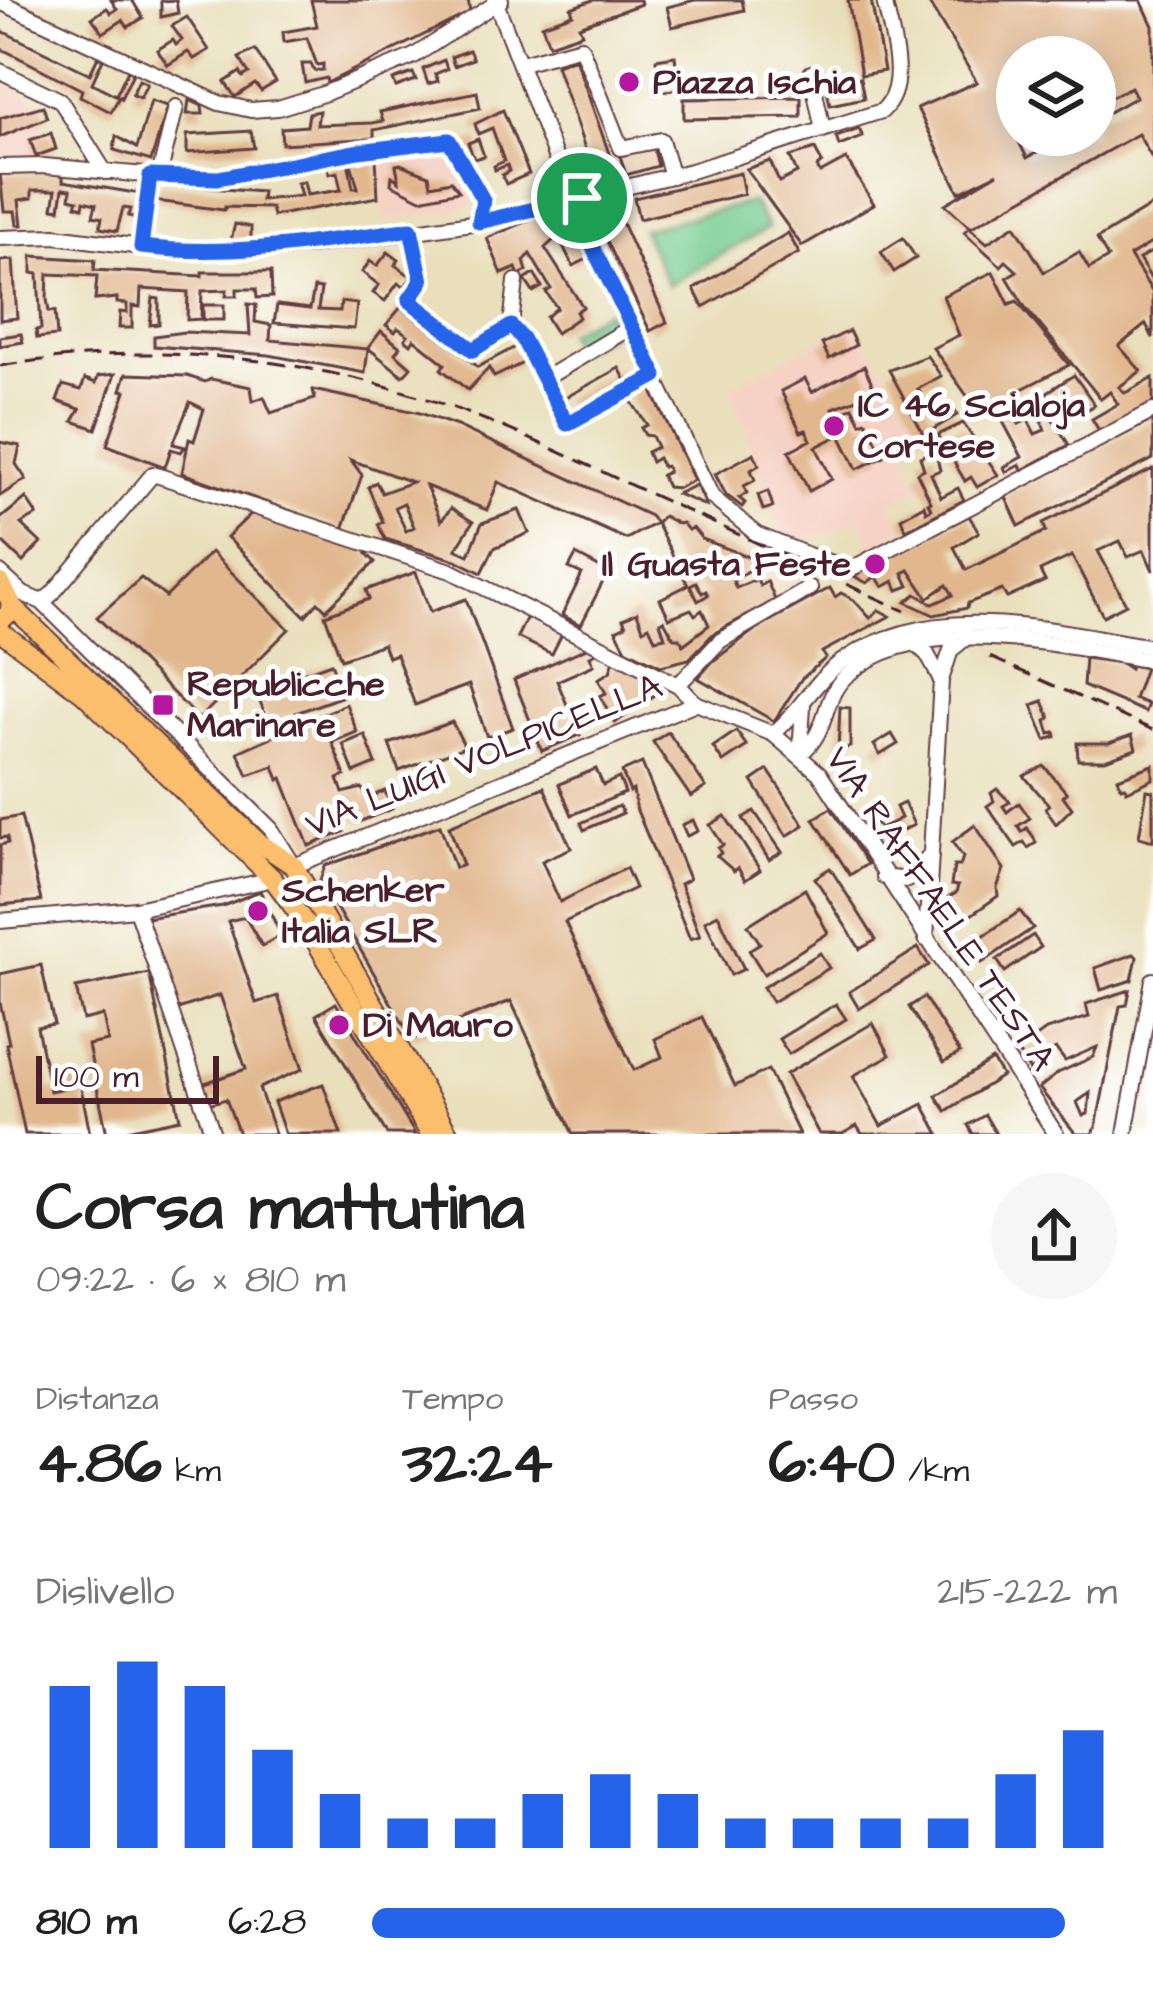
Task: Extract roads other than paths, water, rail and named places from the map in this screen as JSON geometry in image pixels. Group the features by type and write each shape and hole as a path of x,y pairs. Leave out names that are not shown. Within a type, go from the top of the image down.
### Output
{"main road":[{"path":"0,583 10,595 4,620"},
{"path":"4,620 258,842 294,866 449,1134"},
{"path":"4,620 273,879 303,920 430,1134"}],"street":[{"path":"0,238 55,236 182,252 310,246 479,222 673,176 881,111 894,99 898,82 884,0"},
{"path":"0,2 219,103 251,110 278,108 326,93 414,56 497,1 571,201 712,497 730,516 778,543 853,568 1153,411"},
{"path":"522,63 581,46 621,148 661,140 673,176"},
{"path":"0,70 60,100 104,172"},
{"path":"811,73 824,130"},
{"path":"141,247 154,176 176,107"},
{"path":"0,167 218,178 359,151 449,140 483,200 479,222"},
{"path":"63,168 86,141"},
{"path":"411,229 422,281 409,300 473,350 511,326"},
{"path":"516,281 511,326 567,424 658,381"},
{"path":"544,379 633,326"},
{"path":"42,602 153,474 451,571 678,685 696,703"},
{"path":"0,573 23,594 42,602 271,829 294,866"},
{"path":"678,685 720,641 810,588"},
{"path":"773,734 830,671 895,635 988,622 1153,647"},
{"path":"895,635 917,644 941,680"},
{"path":"926,940 941,680 951,650 970,635"},
{"path":"800,754 819,736 837,686 849,673 917,644 970,635 1153,661"},
{"name":"VIA LUIGI VOLPICELLA","path":"294,866 696,703"},
{"name":"VIA RAFFAELE TESTA","path":"696,703 773,734 818,773 1056,1134"},
{"path":"800,754 803,706"},
{"path":"884,877 908,880 928,856"},
{"name":"VIA LUIGI VOLPICELLA","path":"0,921 136,909 273,879"},
{"path":"136,909 213,1134"},
{"path":"1125,1134 1153,980"}],"railway":[{"path":"0,366 56,358 170,354 283,364 394,389 524,436 905,611"},
{"path":"990,657 1153,730"}],"place":[{"name":"Piazza Ischia","path":"629,82"},
{"name":"IC 46 Scialoja Cortese","path":"834,426"},
{"name":"Il Guasta Feste","path":"875,564"},
{"name":"Republicche Marinare","path":"163,705"},
{"name":"Schenker Italia SLR","path":"258,911"},
{"name":"Di Mauro","path":"339,1025"}]}
